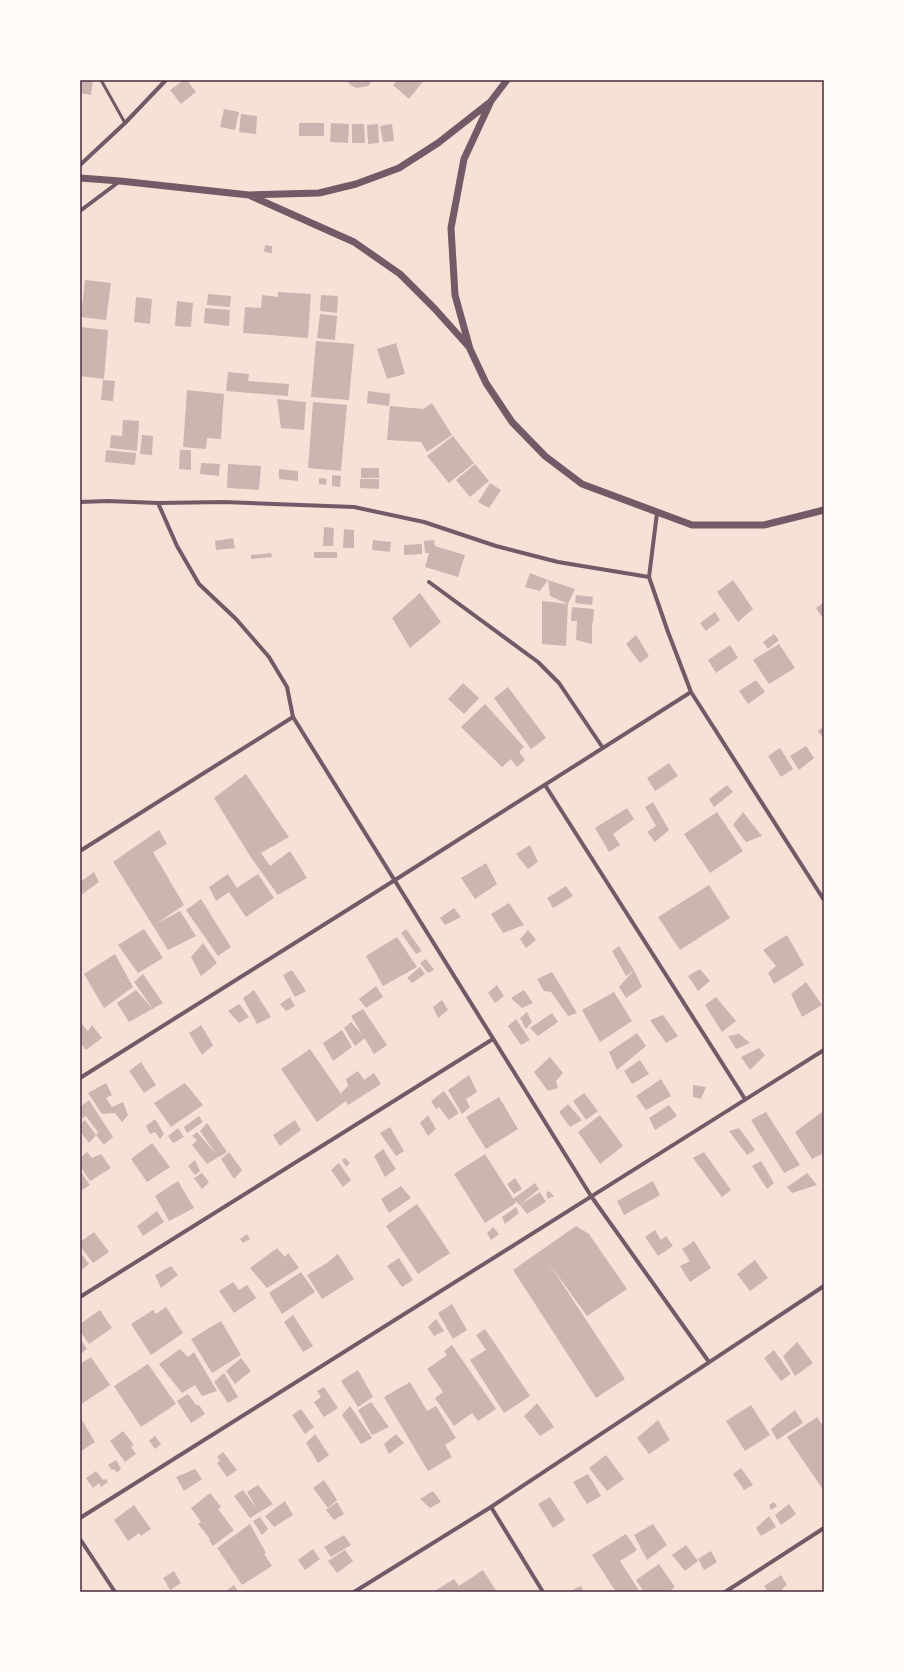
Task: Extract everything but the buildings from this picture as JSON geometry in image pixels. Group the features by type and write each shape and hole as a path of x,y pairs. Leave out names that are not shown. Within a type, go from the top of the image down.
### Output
{"street":[{"path":"80,165 126,123 166,80"},
{"path":"80,178 249,195 319,193 356,184 399,168 438,143 491,101 508,80"},
{"path":"491,101 464,159 451,228 455,295 470,349 486,383 512,422 545,456 582,484 657,513 692,524 764,525 824,510"},
{"path":"80,211 120,181"},
{"path":"249,195 354,242 400,274 435,309 470,349"},
{"path":"80,502 224,502 354,507 424,522 496,546 558,562 649,577"},
{"path":"158,503 177,546 199,584 236,619 269,657 287,687 293,717 493,1039 591,1196 708,1362"},
{"path":"657,513 649,577 691,692 824,900"},
{"path":"428,582 538,662 559,683 603,748"},
{"path":"80,1078 691,692"},
{"path":"80,851 293,717"},
{"path":"545,785 746,1099"},
{"path":"80,1298 493,1039"},
{"path":"80,1518 824,1050"},
{"path":"354,1592 491,1506 824,1286"},
{"path":"491,1506 543,1592"},
{"path":"725,1592 824,1528"},
{"path":"80,1539 115,1592"}],"lane":[{"path":"101,80 126,123"}]}
